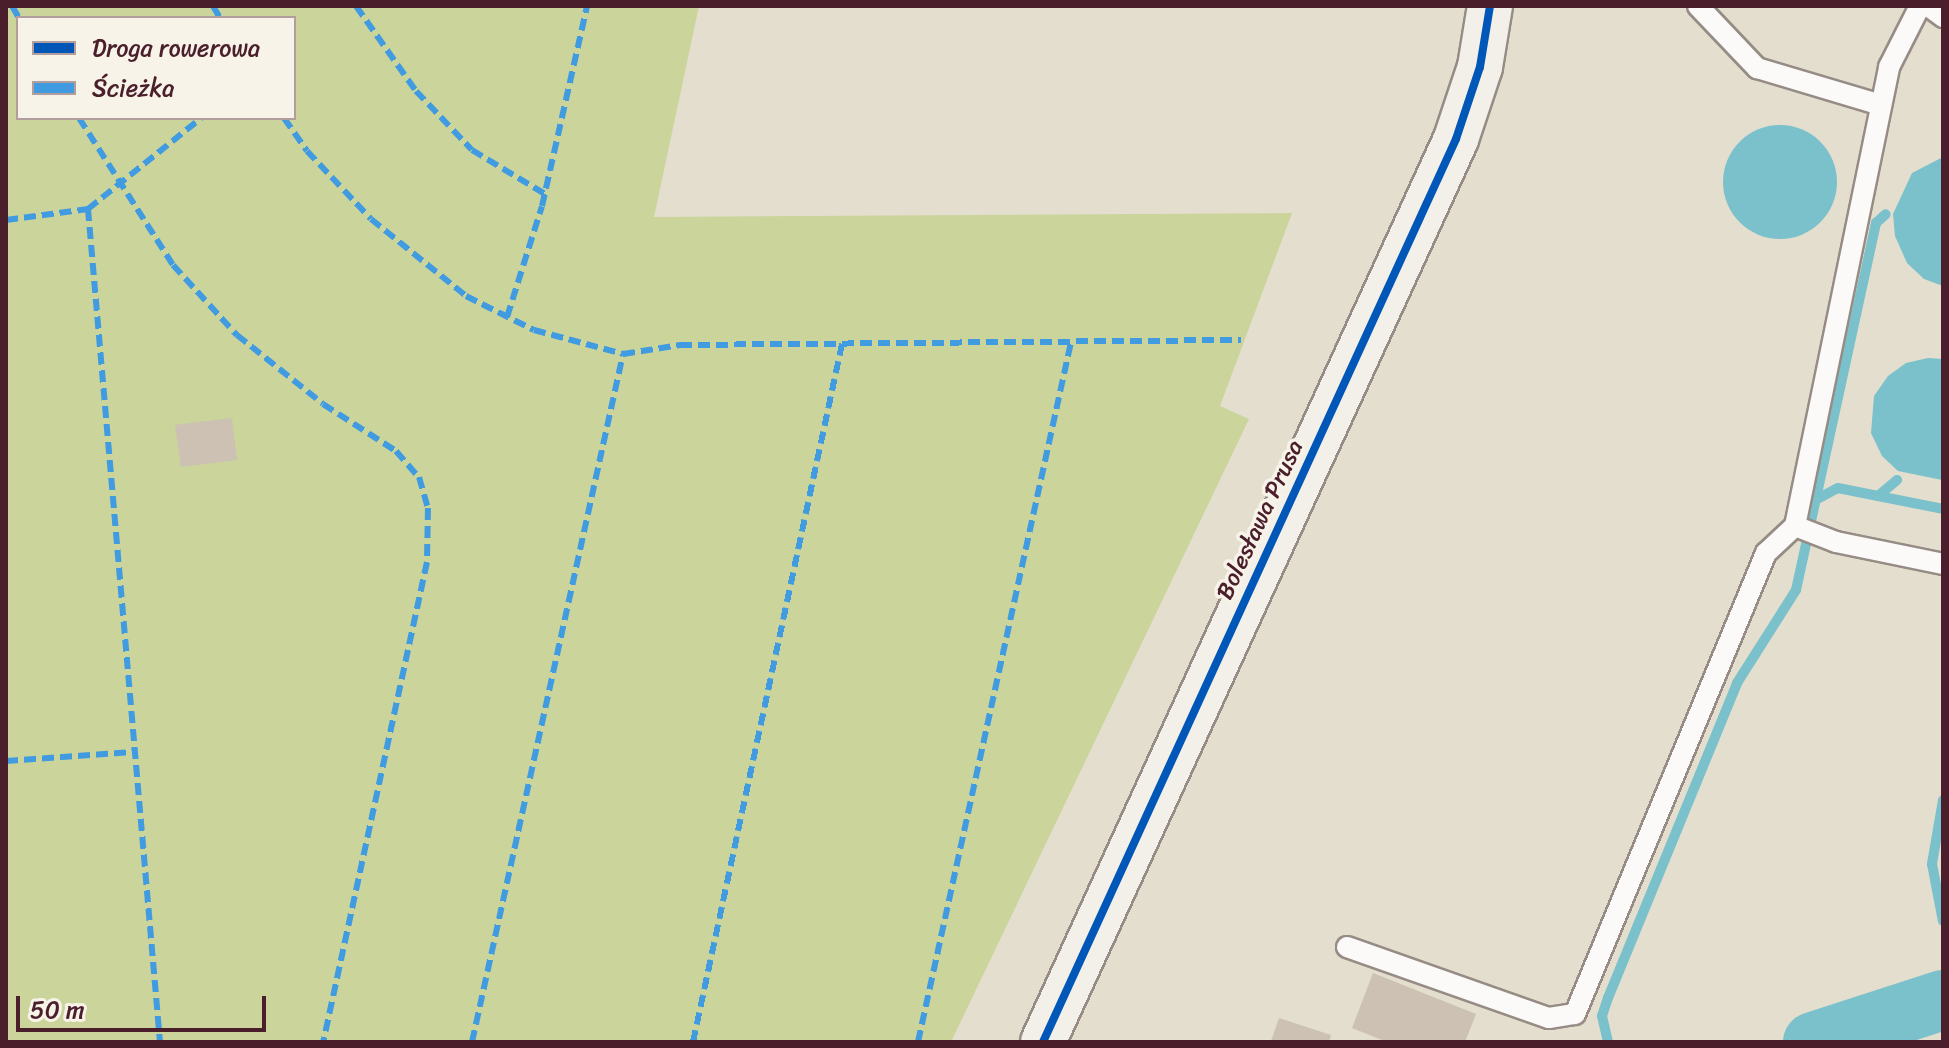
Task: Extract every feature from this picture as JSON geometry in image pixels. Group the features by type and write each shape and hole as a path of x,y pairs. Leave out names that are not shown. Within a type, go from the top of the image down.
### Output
{"street":[{"name":"Bolesława Prusa","path":"1043,1042 1456,139 1480,67 1490,6"}],"lane":[{"path":"1698,6 1757,68 1881,105"},
{"path":"1347,947 1549,1018 1575,1014 1766,553 1795,526 1889,67 1920,6"},
{"path":"1928,6 1943,17"},
{"path":"1795,526 1836,542 1943,564"}],"green space":[{"path":"6,6 699,6 654,217 1292,213 1220,406 1249,419 951,1042 6,1042"}],"water":[{"path":"1780,125 1802,130 1820,142 1832,160 1837,182 1832,204 1820,222 1802,234 1780,239 1758,234 1740,222 1728,204 1723,182 1728,160 1740,142 1758,130"},
{"path":"1943,157 1943,286 1924,279 1907,263 1895,236 1893,214 1912,173"},
{"path":"1928,358 1943,359 1942,480 1898,471 1882,456 1871,433 1874,396 1888,376 1906,363"}],"building":[{"path":"232,418 237,460 181,467 175,425"},
{"path":"1373,973 1476,1014 1465,1042 1387,1042 1352,1028"},
{"path":"1279,1018 1331,1035 1329,1042 1271,1041"}],"waterway":[{"path":"1608,1042 1602,1016 1608,998 1737,683 1796,590 1876,223 1886,214"},
{"path":"1878,496 1897,480"},
{"path":"1819,498 1838,488 1943,509"},
{"path":"1943,800 1932,864 1943,921"},
{"path":"1813,1042 1943,1000"}],"marked path":[{"path":"12,6 18,16"},
{"path":"213,6 219,16"},
{"path":"356,6 416,91 472,150 545,194"},
{"path":"507,317 542,206 587,6"},
{"path":"80,120 173,265 237,335 323,404 396,451 419,477 428,508 427,562 323,1042"},
{"path":"6,220 88,209 199,120"},
{"path":"285,120 307,151 371,219 466,296 534,330 623,354 680,345 1241,340"},
{"path":"88,209 160,1042"},
{"path":"918,1042 1071,342"},
{"path":"693,1042 842,344"},
{"path":"472,1042 623,354"},
{"path":"6,761 133,752"}],"cycle path":[{"path":"1043,1042 1456,139 1480,67 1490,6"}]}
